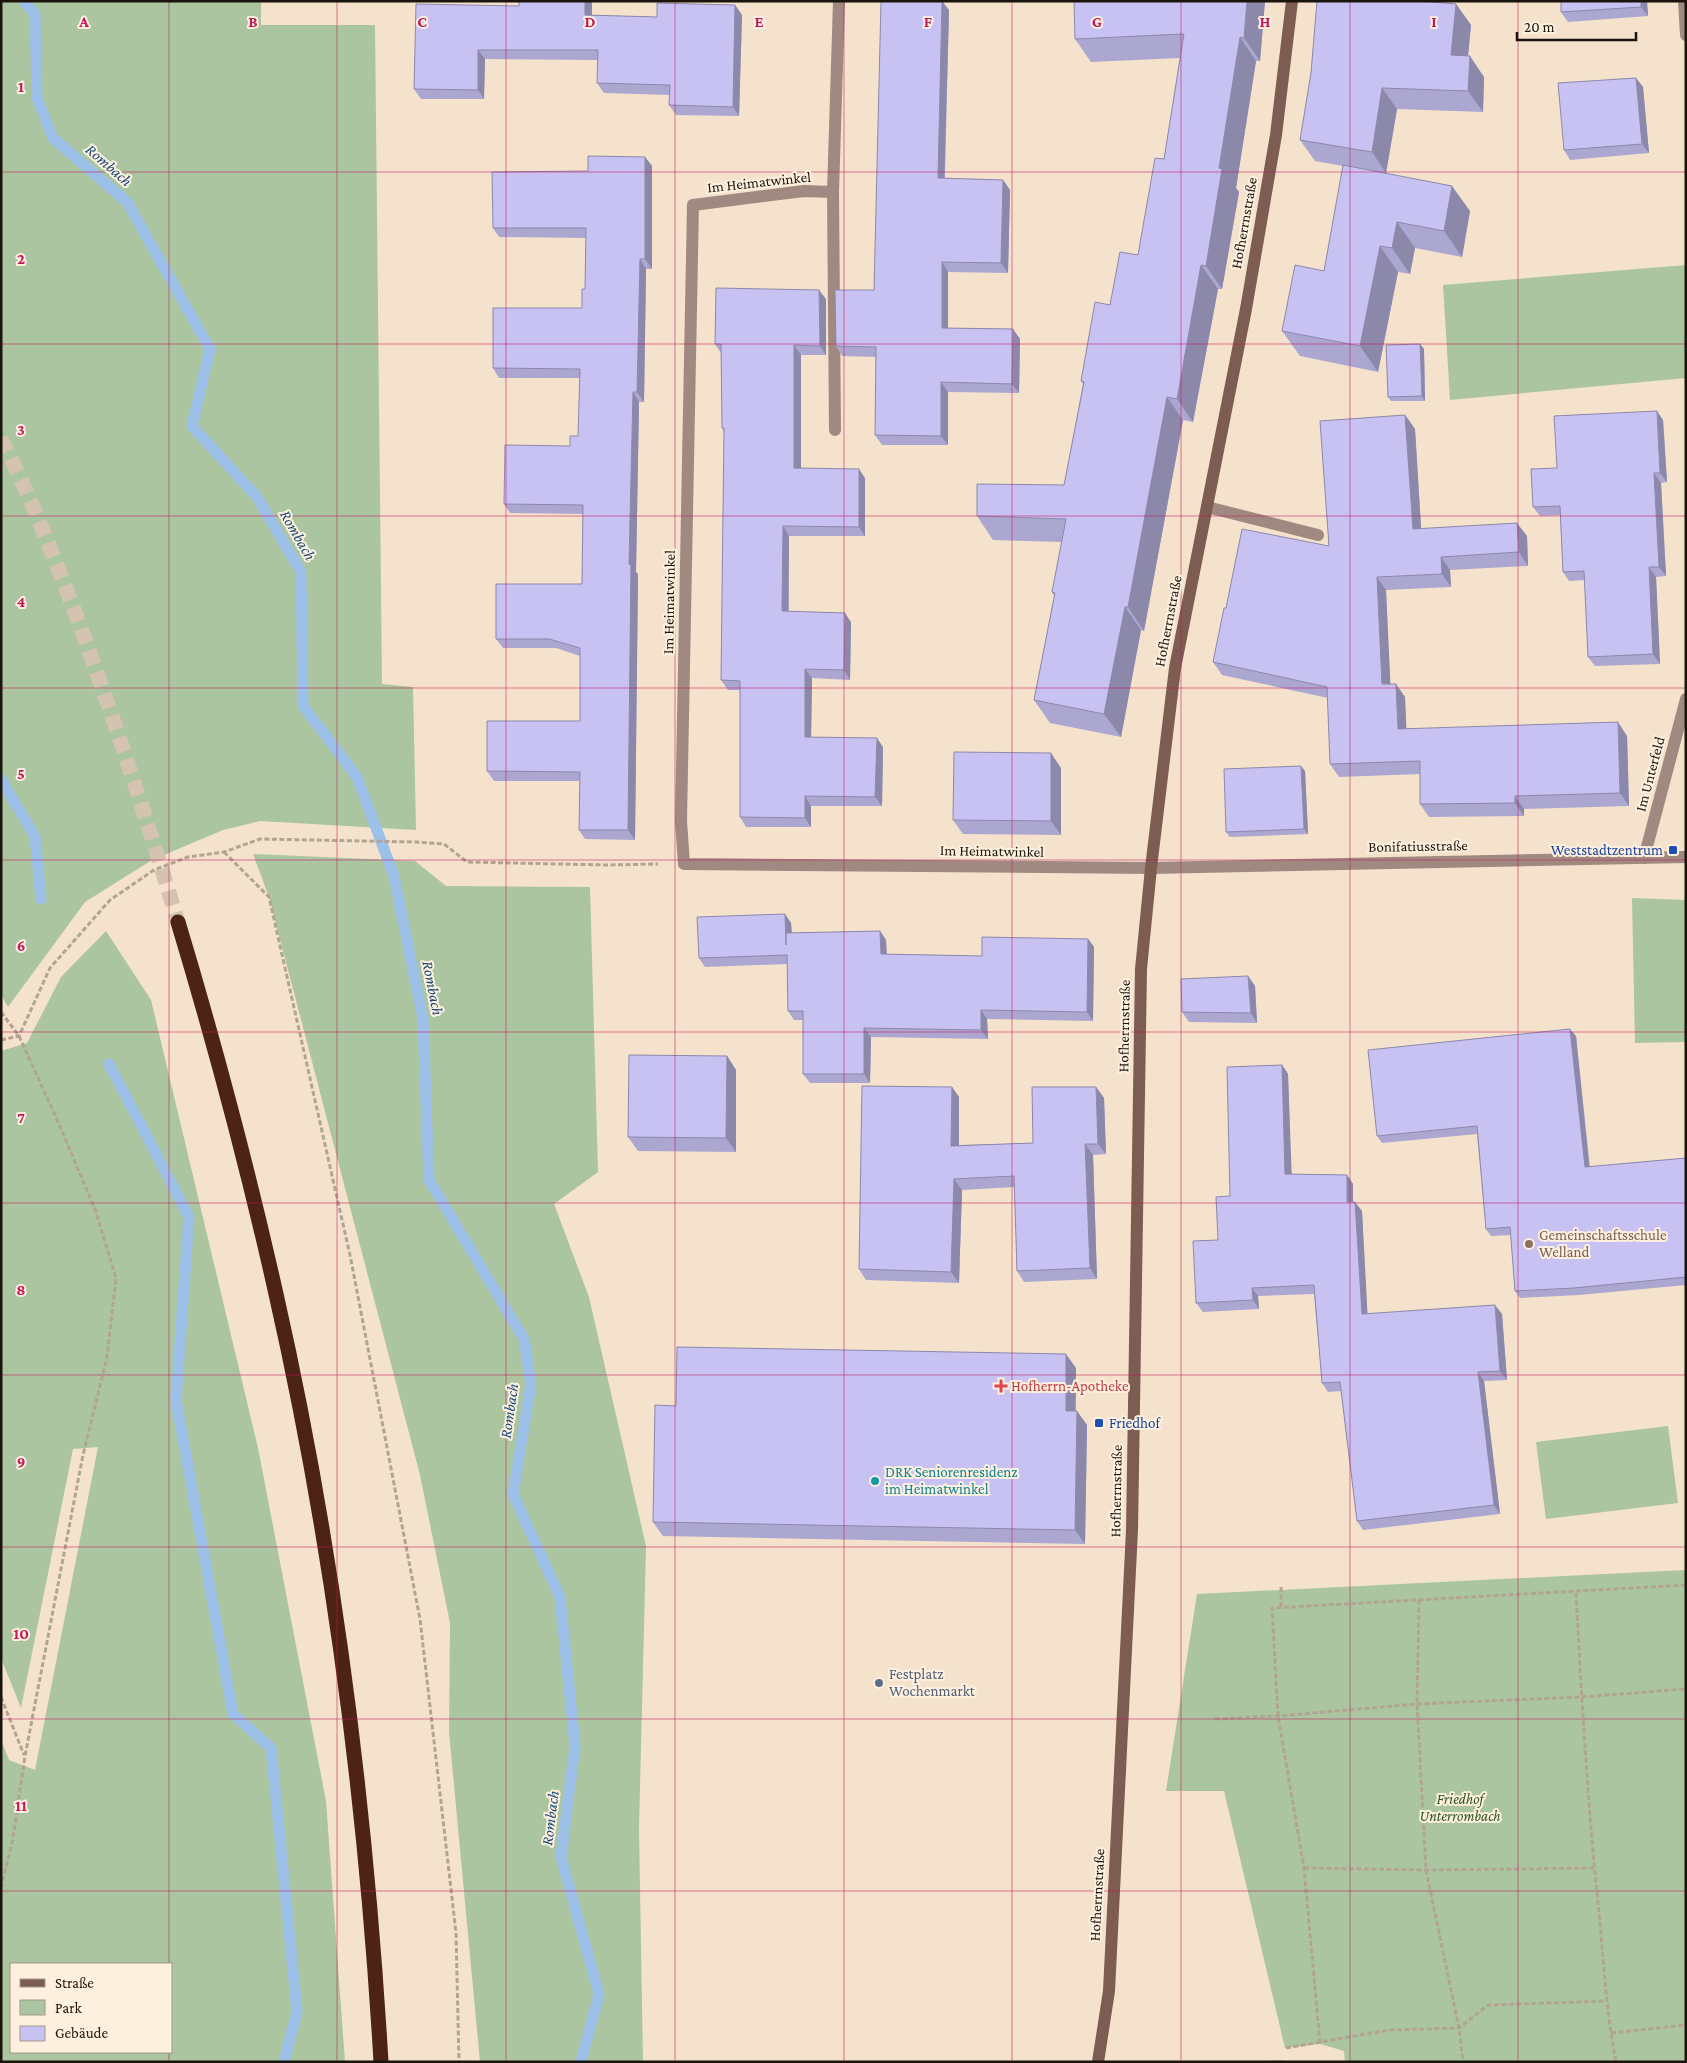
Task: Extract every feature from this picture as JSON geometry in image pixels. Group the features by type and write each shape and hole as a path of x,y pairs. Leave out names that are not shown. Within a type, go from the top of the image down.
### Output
{"highway":[{"path":"178,922 228,1097 253,1196 294,1380 323,1538 342,1660 361,1816 375,1972 380,2062"}],"street":[{"name":"Im Heimatwinkel","path":"839,1 833,192 804,191 693,205 681,820 684,864 1151,868"},
{"name":"Hofherrnstraße","path":"1098,2062 1109,1981 1131,1540 1141,969 1175,668 1246,309 1276,135 1292,1"},
{"path":"1684,1 1686,35"},
{"path":"833,192 836,430"},
{"path":"1207,507 1318,535"},
{"name":"Im Unterfeld","path":"1644,858 1686,699"},
{"name":"Bonifatiusstraße","path":"1151,868 1686,857"}],"path":[{"path":"19,1036 50,968 110,900 154,870 188,857 224,852 260,840 416,842 444,844 467,862 607,865 684,864"},
{"path":"224,852 269,897 355,1284 420,1620 456,1933 459,2062"},
{"path":"1,1012 19,1036 95,1209 116,1278 107,1357 84,1455 25,1756 13,1838 1,1888"},
{"path":"1,1040 19,1036"},
{"path":"1320,2043 1304,1868 1278,1716 1272,1608 1576,1593 1686,1585"},
{"path":"1281,1587 1281,1607"},
{"path":"1576,1593 1581,1697 1594,1868 1610,2033 1616,2062"},
{"path":"1419,1600 1417,1704 1426,1870 1460,2028 1463,2062"},
{"path":"1215,1719 1278,1716 1417,1704 1581,1697 1686,1689"},
{"path":"1,1697 25,1756"},
{"path":"1304,1868 1426,1870 1594,1868"},
{"path":"1286,2048 1389,2030 1460,2028 1488,2005 1608,2001"},
{"path":"1610,2033 1686,2025"}],"green space":[{"path":"1,1 261,1 261,25 375,25 382,684 413,687 416,830 260,821 223,830 152,860 85,902 8,1007 1,995"},
{"path":"1686,265 1686,378 1450,400 1443,285"},
{"path":"253,854 415,861 446,886 590,887 598,1172 554,1204 589,1297 646,1546 639,1828 643,2062 480,2062 449,1732 450,1623 420,1475 269,897"},
{"path":"1632,898 1686,900 1686,1042 1635,1043"},
{"path":"106,931 151,1000 258,1448 326,1801 345,2062 1,2062 1,1740 9,1760 35,1770 98,1447 73,1449 21,1708 1,1658 1,1051 27,1043 61,977"},
{"path":"1668,1426 1678,1503 1546,1519 1536,1442"},
{"name":"Friedhof Unterrombach","path":"1686,1570 1686,2062 1345,2062 1344,2051 1320,2044 1285,2048 1224,1791 1166,1791 1197,1594"}],"building":[{"path":"519,1 585,1 585,15 657,17 657,3 735,5 733,107 669,105 670,85 597,83 598,50 478,50 478,90 414,89 416,4 519,6"},
{"path":"881,1 942,1 938,178 1003,180 1001,263 942,262 942,328 1013,329 1012,384 941,382 941,436 875,435 876,347 836,346 835,290 874,290"},
{"path":"1074,1 1247,1 1244,38 1240,37 1219,168 1222,169 1206,266 1201,265 1177,399 1167,397 1128,607 1125,607 1104,714 1034,700 1055,593 1052,592 1066,519 977,516 977,484 1064,485 1084,382 1081,381 1095,302 1110,305 1120,252 1138,255 1155,158 1164,159 1184,34 1075,39"},
{"path":"1317,1 1421,1 1456,4 1451,55 1470,56 1468,91 1382,88 1372,152 1300,140 1311,73"},
{"path":"1561,1 1641,1 1641,7 1561,12"},
{"path":"1636,78 1642,144 1564,150 1558,83"},
{"path":"588,156 645,157 645,259 640,259 637,392 633,392 629,564 631,565 628,830 579,830 580,772 487,771 487,721 580,721 580,648 549,639 496,639 496,584 582,584 583,505 504,504 505,445 570,446 570,436 578,436 580,369 493,368 493,308 582,308 582,289 585,289 586,228 493,228 492,172 588,171"},
{"path":"1343,165 1452,186 1444,231 1397,222 1392,248 1380,246 1360,346 1282,331 1295,265 1324,271"},
{"path":"716,288 819,290 820,346 794,345 794,468 859,469 859,527 783,526 782,611 845,613 844,670 805,669 805,737 877,738 875,797 805,796 805,818 740,817 740,681 721,680 724,428 722,428 721,344 715,344"},
{"path":"1420,344 1422,396 1388,397 1386,345"},
{"path":"1657,411 1660,473 1654,473 1659,567 1649,567 1653,654 1588,657 1584,571 1563,572 1560,506 1533,507 1531,469 1557,468 1554,416"},
{"path":"1405,415 1413,529 1517,523 1519,552 1441,557 1442,574 1377,577 1382,684 1396,684 1398,729 1618,722 1620,793 1515,796 1515,803 1420,804 1420,761 1330,764 1327,687 1213,662 1242,529 1329,546 1320,421"},
{"path":"954,752 1051,753 1051,821 953,820"},
{"path":"1301,766 1304,829 1226,832 1224,769"},
{"path":"785,914 786,945 786,933 880,931 881,954 982,956 982,937 1088,939 1087,1012 981,1010 981,1030 864,1028 864,1074 803,1074 803,1011 788,1011 787,955 699,958 697,917"},
{"path":"1248,976 1251,1013 1182,1012 1181,979"},
{"path":"1570,1029 1585,1167 1686,1158 1686,1277 1574,1288 1515,1291 1510,1227 1486,1229 1477,1126 1377,1136 1368,1050"},
{"path":"629,1055 727,1056 726,1138 628,1137"},
{"path":"1282,1065 1285,1174 1347,1175 1347,1202 1355,1202 1362,1314 1495,1305 1500,1371 1478,1372 1494,1505 1357,1521 1340,1382 1322,1383 1314,1285 1252,1288 1253,1300 1196,1303 1193,1241 1218,1240 1216,1197 1230,1196 1227,1067"},
{"path":"862,1086 952,1087 951,1146 1033,1143 1032,1087 1096,1087 1098,1144 1085,1144 1090,1268 1017,1271 1014,1176 954,1179 951,1272 859,1269"},
{"name":"DRK Seniorenresidenz im Heimatwinkel","path":"677,1347 1066,1354 1066,1411 1077,1411 1075,1530 653,1522 655,1405 676,1406"},
{"path":"1283,2061 1283,2062 1246,2062"}],"waterway":[{"name":"Rombach","path":"24,1 35,14 37,98 53,138 127,202 210,349 192,426 257,497 301,572 303,706 357,777 394,876 423,1019 429,1180 524,1339 531,1384 513,1494 560,1597 575,1746 561,1857 599,1994 581,2062"},
{"path":"1,779 35,837 41,899"},
{"path":"109,1064 189,1217 176,1400 233,1714 271,1748 297,2011 284,2062"}],"tunnel":[{"path":"1,438 35,511 78,620 130,771 178,922"}],"place":[{"name":"Weststadtzentrum","path":"1673,850"},
{"name":"Gemeinschaftsschule Welland","path":"1529,1244"},
{"name":"Hofherrn-Apotheke","path":"1001,1386"},
{"name":"Friedhof","path":"1099,1423"},
{"name":"DRK Seniorenresidenz im Heimatwinkel","path":"875,1481"},
{"name":"Festplatz Wochenmarkt","path":"879,1683"}]}
